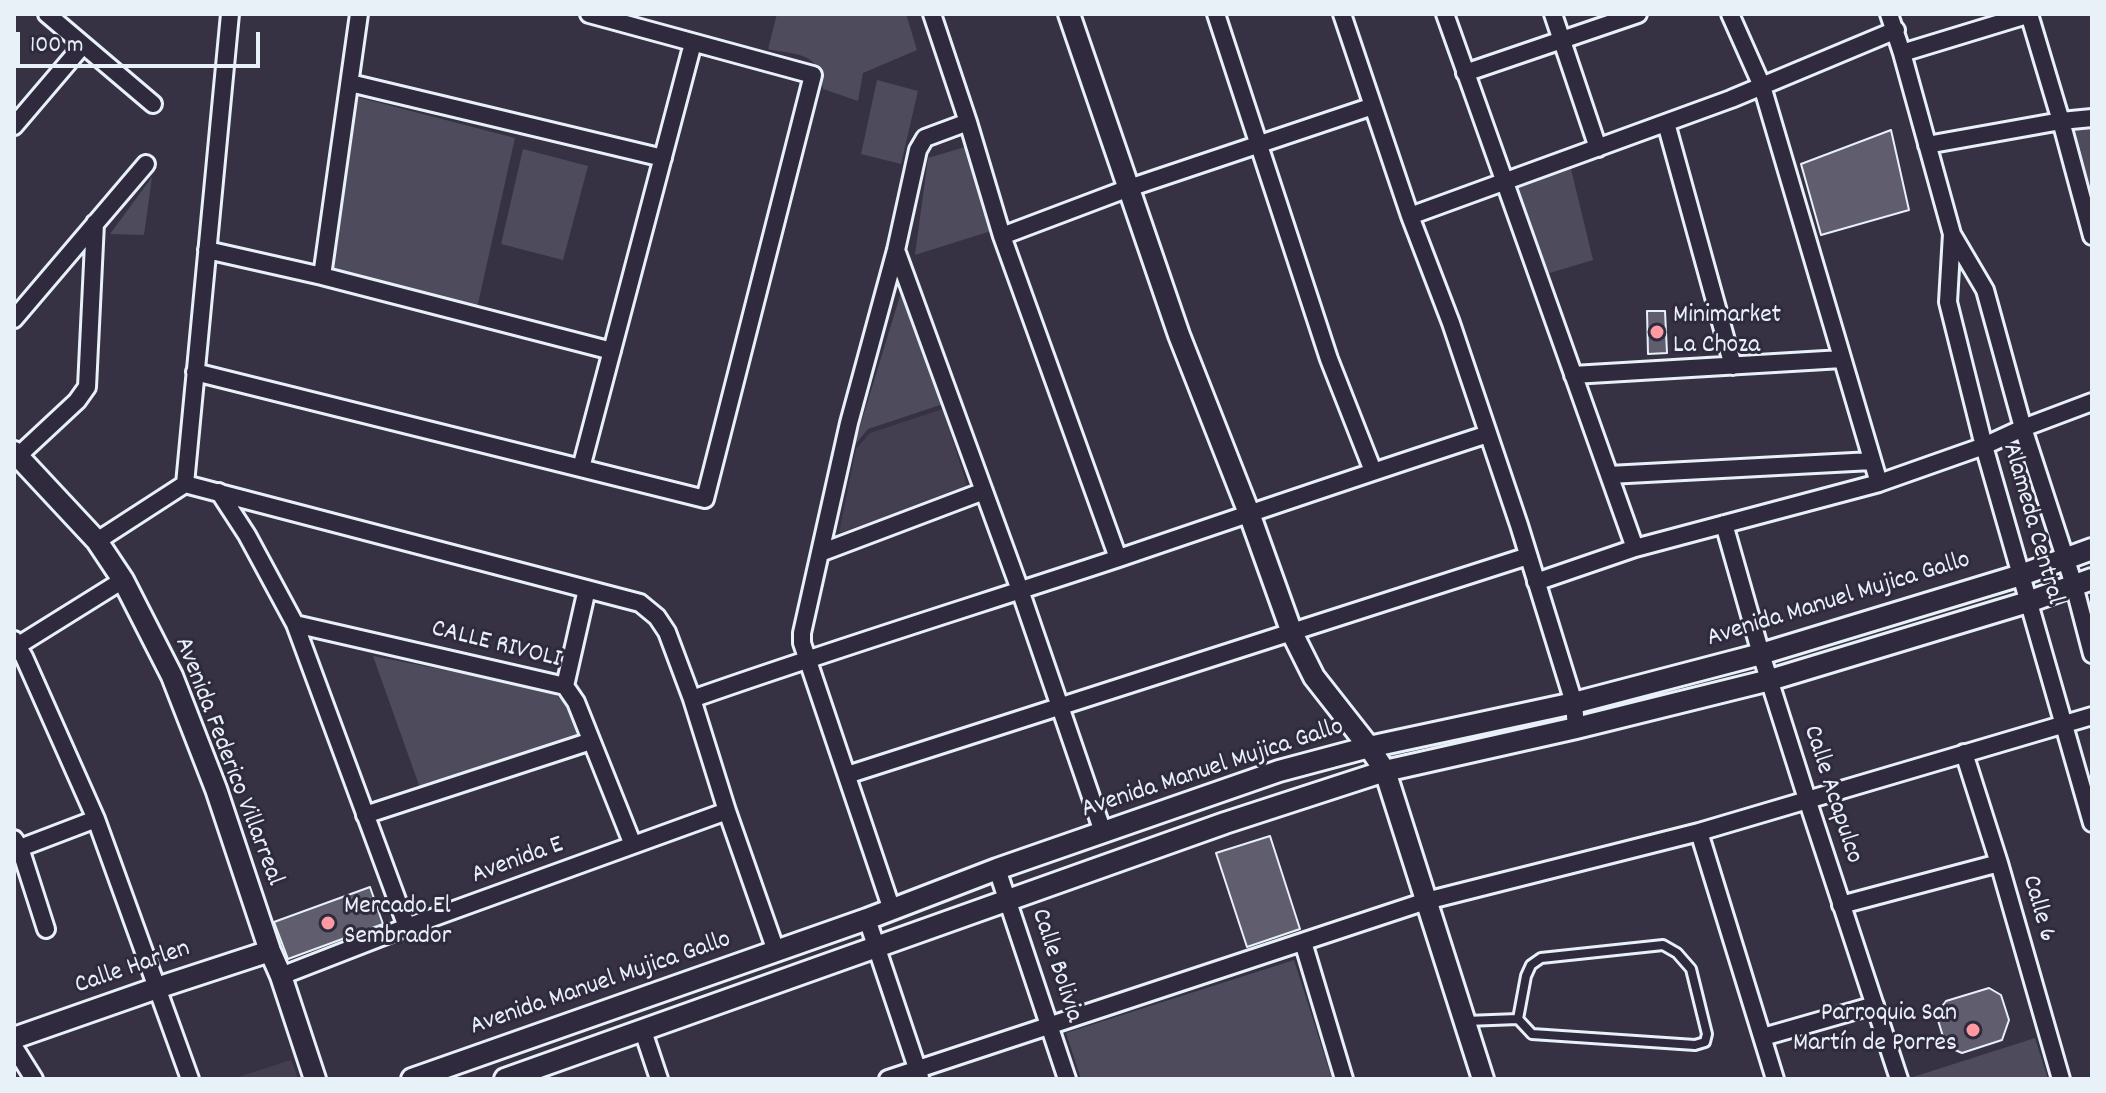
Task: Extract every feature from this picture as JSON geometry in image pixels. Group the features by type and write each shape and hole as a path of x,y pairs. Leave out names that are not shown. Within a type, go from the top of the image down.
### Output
{"street":[{"path":"47,14 153,104"},
{"path":"185,484 230,14"},
{"path":"322,276 359,14"},
{"path":"195,372 705,499 813,75 693,43 634,20 589,14"},
{"path":"932,14 1002,236 1118,558"},
{"path":"1069,14 1179,335 1292,633 1314,677 1385,771 1483,1079"},
{"path":"1216,14 1329,359 1373,471"},
{"path":"1342,14 1410,216 1451,323 1528,556 1574,703 1576,728"},
{"path":"1445,14 1635,548"},
{"path":"1553,14 1598,148"},
{"path":"1465,73 1638,14"},
{"path":"1730,14 1762,86 1879,483"},
{"path":"1902,53 2030,14 2092,236"},
{"path":"1410,216 1762,86 1893,22"},
{"name":"Alameda Central","path":"1893,22 1952,234 1985,290 2023,428 2065,559 2083,582 2092,654"},
{"path":"581,468 693,43"},
{"path":"14,126 83,45"},
{"path":"350,83 663,158"},
{"path":"1002,236 1129,188 1373,106"},
{"path":"1927,145 2092,118"},
{"path":"892,910 807,659 802,633 849,423 896,250 918,150 925,138 968,122"},
{"path":"1666,123 1733,366"},
{"path":"14,319 146,164"},
{"path":"16,454 77,401 87,387 95,223"},
{"name":"Alameda Central","path":"1952,234 1948,302 1984,446 2092,823"},
{"path":"207,250 322,276 612,351"},
{"path":"896,250 1020,590 1103,832"},
{"path":"1573,375 1842,359"},
{"path":"1536,582 1635,548 1879,483 1984,446 2092,402"},
{"path":"692,699 1488,434"},
{"name":"Avenida Federico Villarreal","path":"16,454 97,541 123,580 172,676 216,789 315,1079"},
{"path":"1609,475 1872,461"},
{"path":"97,541 185,484 640,603 657,617 667,632 776,951"},
{"path":"820,553 984,491"},
{"path":"219,492 247,535 295,624 407,927"},
{"name":"Calle Acapulco","path":"1724,524 1761,654 1899,1079"},
{"name":"Avenida Manuel Mujica Gallo","path":"412,1079 1279,771 1369,747 1574,703 1761,654 2021,575 2092,549"},
{"path":"847,775 1528,556"},
{"path":"123,580 15,644 96,819 190,1079"},
{"name":"Avenida Manuel Mujica Gallo","path":"505,1079 1007,899 1385,771 1770,680 2028,602 2083,582"},
{"path":"565,686 587,589"},
{"name":"CALLE RIVOLI","path":"295,624 565,686 576,702 633,845"},
{"path":"888,1079 919,1074 1049,1025 1426,901 1699,832 2092,716"},
{"path":"365,815 591,741"},
{"name":"Calle 6","path":"1964,753 2061,1079"},
{"name":"Avenida E","path":"281,976 727,811"},
{"path":"46,929 17,844 96,819"},
{"path":"1699,832 1775,1079"},
{"path":"1841,905 1999,863"},
{"name":"Calle Bolivia","path":"997,869 1067,1079"},
{"path":"867,919 919,1074"},
{"path":"1303,942 1344,1079"},
{"name":"Calle Harlen","path":"14,1038 270,951"},
{"path":"1763,1037 1875,1005"},
{"path":"643,1031 659,1079"},
{"path":"14,1047 34,1079"}],"lane":[{"path":"1465,1021 1518,1019 1532,1034 1695,1045 1705,1042 1707,1034 1691,969 1677,953 1663,945 1541,958 1531,965 1526,976 1518,1019"}],"shaded area":[{"path":"777,14 906,14 917,50 863,73 858,101 823,89 817,68 806,57 768,49"},
{"path":"877,80 918,91 901,164 861,154"},
{"path":"357,97 515,138 477,308 333,269"},
{"path":"2092,126 2092,201 2074,128"},
{"path":"965,147 991,231 915,255 928,158"},
{"path":"523,149 588,166 563,260 501,244"},
{"path":"1571,169 1593,260 1543,275 1512,187"},
{"path":"152,177 144,235 110,234"},
{"path":"903,286 943,404 868,429 854,446"},
{"path":"943,409 968,489 839,533 856,449 870,433"},
{"path":"373,656 552,691 569,707 579,735 420,788"},
{"path":"1294,960 1332,1079 1081,1079 1066,1033"},
{"path":"2035,1038 2048,1079 1910,1079 1910,1078"},
{"path":"291,1060 298,1079 232,1079"}],"building":[{"path":"1891,130 1909,210 1821,235 1801,164"},
{"name":"Minimarket La Choza","path":"1647,311 1665,311 1667,353 1648,354"},
{"path":"1270,836 1300,929 1247,947 1216,853"},
{"name":"Mercado El Sembrador","path":"370,887 383,924 288,959 274,922"},
{"name":"Parroquia San Martín de Porres","path":"1989,988 2001,995 2009,1020 2002,1040 1962,1053 1946,1046 1936,1014 1946,1001"}],"place":[{"name":"Minimarket La Choza","path":"1657,332"},
{"name":"Mercado El Sembrador","path":"328,923"},
{"name":"Parroquia San Martín de Porres","path":"1973,1030"}]}
